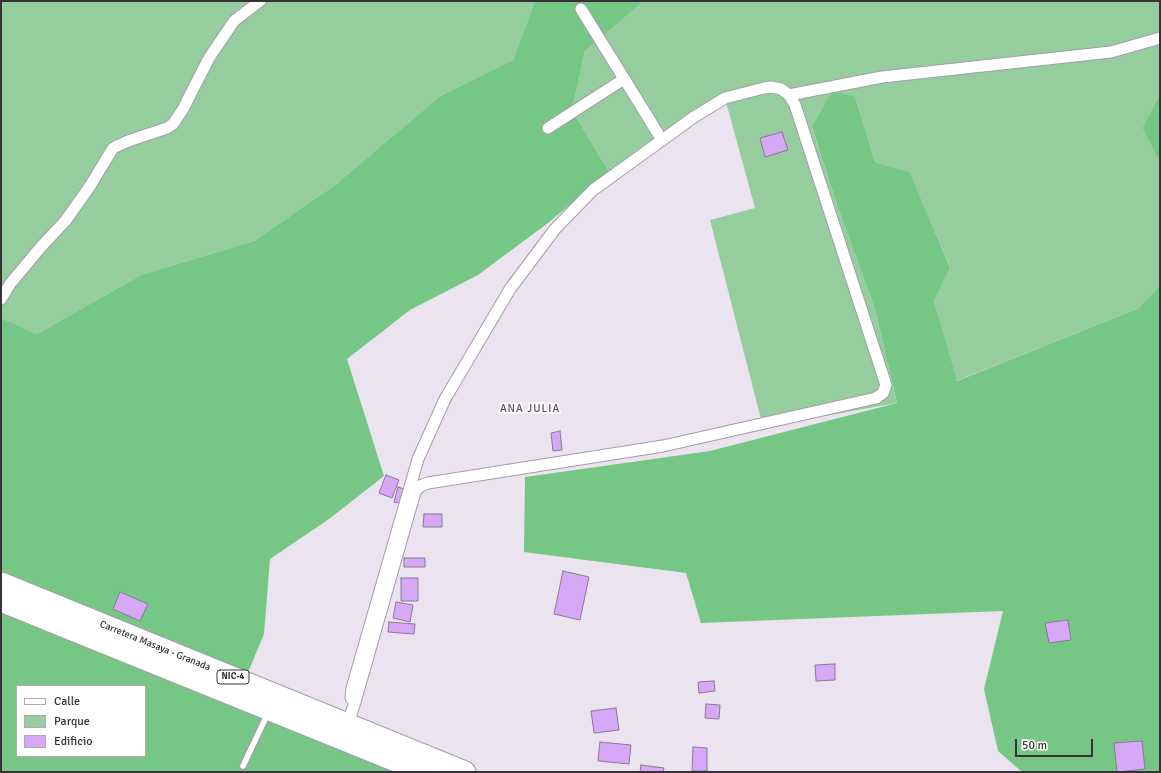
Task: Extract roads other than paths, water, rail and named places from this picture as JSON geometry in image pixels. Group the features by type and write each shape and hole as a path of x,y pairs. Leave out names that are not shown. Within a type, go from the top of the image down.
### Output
{"highway":[{"name":"Carretera Masaya - Granada","path":"1,583 465,772"},
{"name":"Carretera Masaya - Granada","path":"1,600 423,772"}],"street":[{"path":"1,299 6,282 66,220 90,186 113,148 128,141 167,128 173,124 209,58 234,21 260,1"},
{"path":"580,9 662,140"},
{"path":"789,95 882,77 1111,52 1160,38"},
{"path":"548,128 624,79"},
{"path":"348,724 355,702 415,492 420,486 428,483 663,446 876,398 883,393 886,385 795,105 789,95 781,89 771,87 725,98 694,117 593,190 555,229 510,289 445,399 418,459 352,688 351,698 355,702"}],"lane":[{"path":"243,766 270,709"}],"district":[{"name":"ANA JULIA","path":"530,409"}]}
